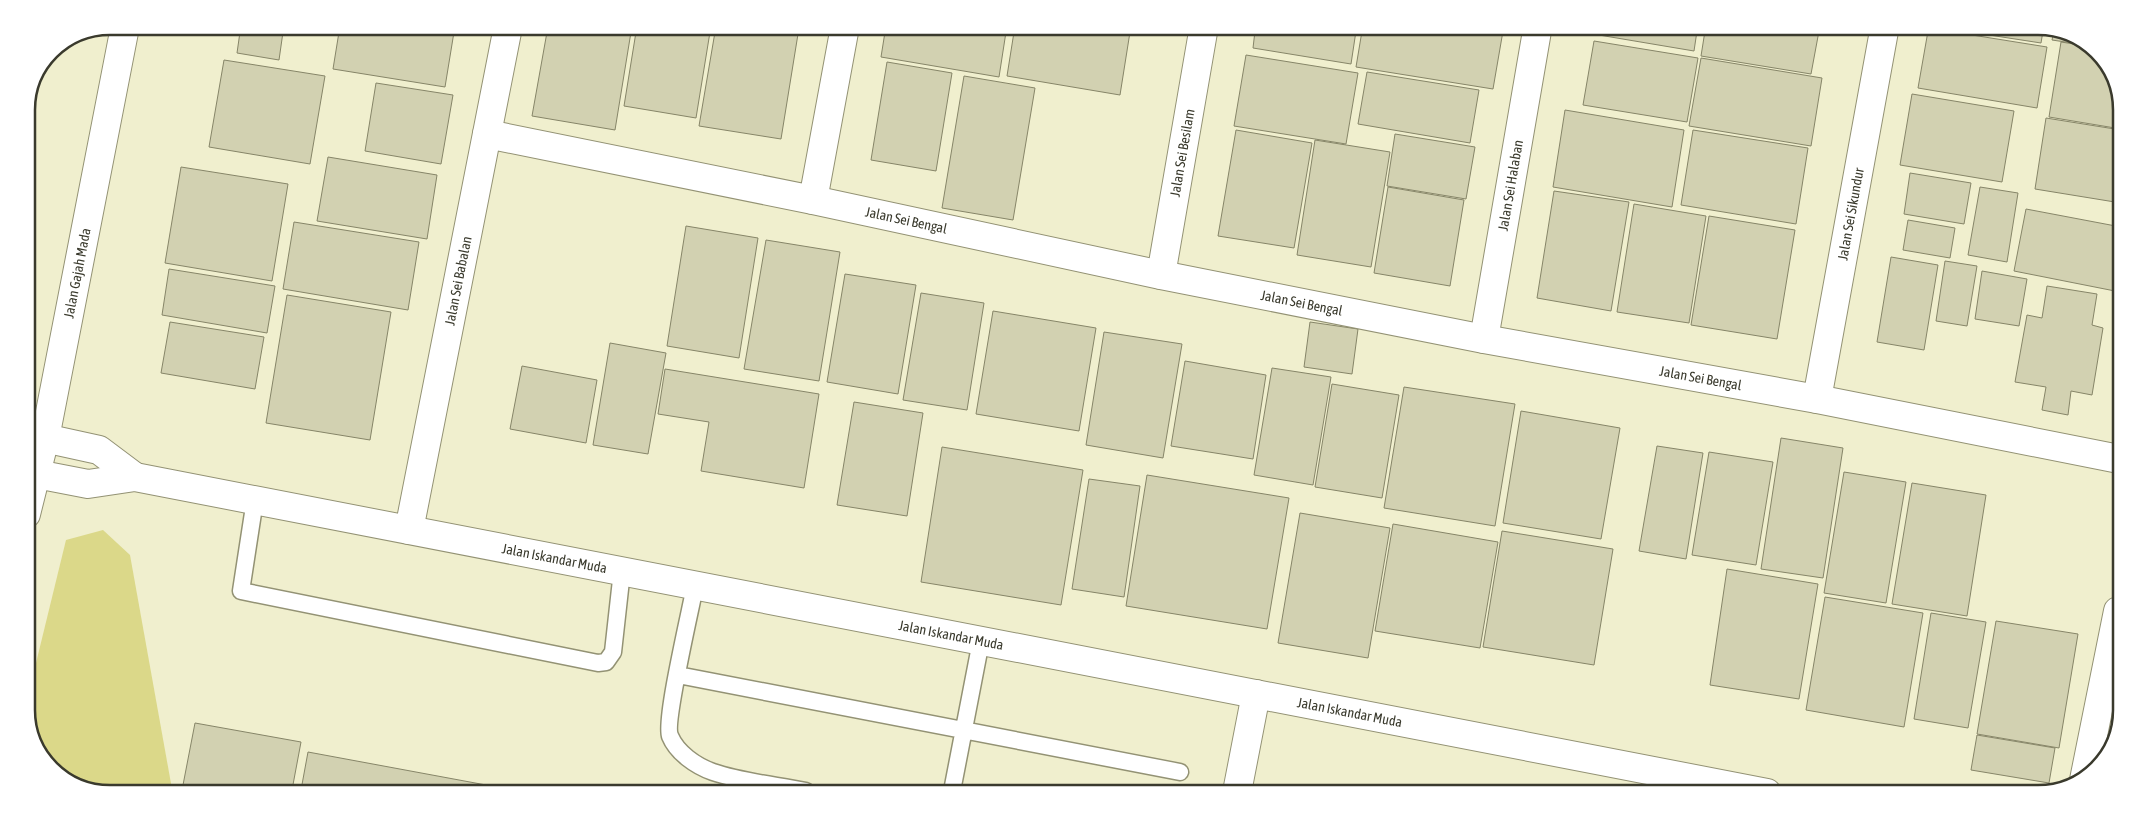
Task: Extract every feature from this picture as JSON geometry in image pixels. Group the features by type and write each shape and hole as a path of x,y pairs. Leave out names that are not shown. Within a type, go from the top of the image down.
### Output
{"street":[{"name":"Jalan Gajah Mada","path":"36,436 123,35"},
{"name":"Jalan Sei Babalan","path":"409,530 506,35"},
{"path":"813,200 843,35"},
{"name":"Jalan Sei Besilam","path":"1160,275 1202,35"},
{"name":"Jalan Sei Halaban","path":"1484,338 1536,35"},
{"name":"Jalan Sei Sikundur","path":"1817,399 1883,35"},
{"name":"Jalan Sei Bengal","path":"487,134 813,200 1160,275 1484,338 1817,399 2113,458"},
{"name":"Jalan Iskandar Muda","path":"36,436 99,450 135,477"},
{"name":"Jalan Iskandar Muda","path":"35,474 88,484 135,477 1726,785"},
{"path":"2087,766 2113,636"},
{"path":"1238,785 1256,694"}],"lane":[{"path":"255,500 241,591 598,663 606,662 613,652 622,572"},
{"path":"695,586 669,734 683,754 696,764 713,772 777,785"},
{"path":"953,785 981,640"},
{"path":"678,676 1180,772"}],"shaded area":[{"path":"103,530 130,555 171,785 110,785 86,781 64,770 45,748 36,725 35,667 66,540"}],"building":[{"path":"240,35 283,35 279,60 237,53"},
{"path":"339,35 454,35 445,87 333,69"},
{"path":"546,35 631,35 615,130 532,116"},
{"path":"636,35 710,35 696,118 624,106"},
{"path":"714,35 798,35 781,139 699,126"},
{"path":"885,35 1006,35 999,77 881,57"},
{"path":"1014,35 1130,35 1120,95 1007,76"},
{"path":"1255,35 1355,35 1351,64 1253,48"},
{"path":"1361,35 1502,35 1493,89 1356,67"},
{"path":"1599,35 1696,35 1694,51"},
{"path":"1704,35 1818,35 1811,74 1701,56"},
{"path":"1927,35 1972,35 2047,47 2037,108 1918,88"},
{"path":"1989,35 2042,35 2041,43"},
{"path":"2053,36 2071,43 2052,40"},
{"path":"1594,41 1698,58 1687,122 1583,105"},
{"path":"2061,42 2072,44 2098,64 2103,72 2112,95 2113,128 2049,117"},
{"path":"1246,55 1358,73 1346,144 1234,126"},
{"path":"1701,58 1822,78 1811,146 1689,126"},
{"path":"224,60 325,76 310,164 209,147"},
{"path":"887,62 952,73 936,171 871,160"},
{"path":"1367,72 1479,90 1470,143 1358,124"},
{"path":"964,76 1035,88 1013,220 942,208"},
{"path":"376,83 453,95 441,164 365,151"},
{"path":"1912,94 2014,111 2002,182 1900,165"},
{"path":"1565,110 1684,130 1672,207 1553,187"},
{"path":"2046,118 2113,129 2113,202 2035,189"},
{"path":"1236,130 1312,143 1294,248 1218,236"},
{"path":"1693,130 1808,148 1796,224 1681,205"},
{"path":"1395,134 1475,147 1466,199 1387,186"},
{"path":"1315,140 1390,152 1371,267 1297,255"},
{"path":"328,157 437,175 427,239 317,221"},
{"path":"181,167 288,184 272,281 165,263"},
{"path":"1910,173 1971,183 1964,224 1904,214"},
{"path":"1388,187 1464,200 1450,286 1374,273"},
{"path":"1980,187 2018,193 2007,262 1968,255"},
{"path":"1554,191 1629,202 1611,311 1537,298"},
{"path":"1634,204 1706,216 1689,323 1617,312"},
{"path":"2026,209 2113,225 2113,291 2014,271"},
{"path":"1709,216 1795,230 1777,339 1691,325"},
{"path":"1908,220 1955,228 1950,258 1903,250"},
{"path":"294,222 419,242 408,310 283,289"},
{"path":"686,226 758,238 739,358 667,346"},
{"path":"766,240 840,252 819,381 744,369"},
{"path":"1891,257 1938,265 1924,350 1877,342"},
{"path":"1945,261 1977,266 1967,326 1936,321"},
{"path":"169,269 275,286 267,333 162,315"},
{"path":"1982,271 2027,279 2019,326 1975,319"},
{"path":"845,274 916,285 898,394 827,382"},
{"path":"2047,286 2097,294 2092,325 2103,328 2092,395 2071,391 2068,415 2042,410 2046,387 2015,382 2027,315 2042,318"},
{"path":"921,293 984,303 967,410 903,400"},
{"path":"287,295 391,312 370,440 266,423"},
{"path":"993,311 1096,328 1079,431 976,414"},
{"path":"170,322 264,337 255,389 161,373"},
{"path":"1310,322 1358,329 1352,374 1304,367"},
{"path":"1104,332 1182,344 1163,458 1086,445"},
{"path":"610,343 666,353 648,454 593,445"},
{"path":"1185,361 1266,375 1253,459 1171,446"},
{"path":"522,366 597,380 586,443 510,429"},
{"path":"1272,368 1331,377 1313,485 1254,475"},
{"path":"665,369 819,394 804,488 701,471 709,422 658,414"},
{"path":"1332,384 1399,395 1382,498 1315,487"},
{"path":"1404,387 1515,404 1495,526 1384,508"},
{"path":"854,402 923,413 907,516 837,505"},
{"path":"1521,411 1620,428 1601,539 1503,523"},
{"path":"1781,438 1843,448 1823,578 1761,569"},
{"path":"1657,446 1703,453 1686,559 1639,551"},
{"path":"942,447 1083,470 1061,605 921,582"},
{"path":"1709,452 1773,462 1756,565 1692,555"},
{"path":"1844,472 1906,482 1886,603 1824,593"},
{"path":"1147,475 1289,498 1267,629 1126,606"},
{"path":"1089,479 1140,486 1124,597 1072,589"},
{"path":"1912,483 1986,495 1967,616 1892,604"},
{"path":"1300,513 1390,528 1368,658 1278,643"},
{"path":"1393,524 1498,542 1480,648 1375,631"},
{"path":"1502,531 1613,549 1594,665 1483,647"},
{"path":"1727,569 1818,584 1799,699 1710,685"},
{"path":"1825,597 1923,613 1904,727 1806,710"},
{"path":"1931,613 1986,622 1968,728 1914,719"},
{"path":"1996,621 2078,634 2059,748 1977,734"},
{"path":"195,723 301,742 293,785 183,785"},
{"path":"1977,735 2055,748 2049,783 1971,770"},
{"path":"308,752 486,785 302,785"}]}
